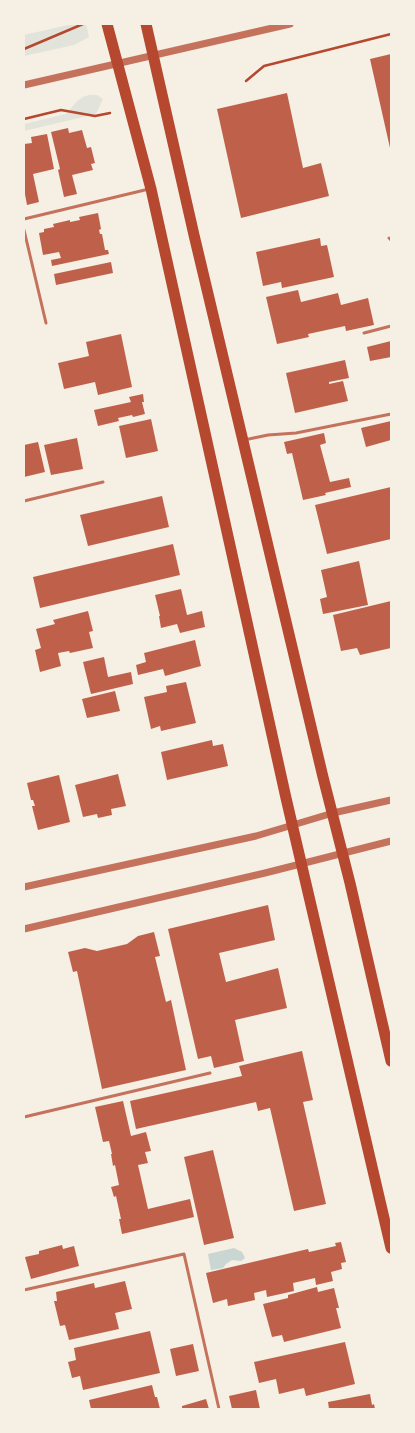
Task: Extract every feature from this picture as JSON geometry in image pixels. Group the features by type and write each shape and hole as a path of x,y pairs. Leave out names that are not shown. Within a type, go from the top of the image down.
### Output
{"highway":[{"path":"107,24 151,189 286,798 391,1248"},
{"path":"146,24 322,778 343,852 389,1040 391,1061"}],"street":[{"path":"24,85 290,24"},
{"path":"24,887 256,836 332,813 391,800"},
{"path":"24,929 302,863 391,840"}],"lane":[{"path":"24,219 151,189"},
{"path":"24,230 46,322"},
{"path":"364,333 391,326"},
{"path":"243,440 268,435 296,433 391,414"},
{"path":"24,501 103,482"},
{"path":"24,1117 210,1073"},
{"path":"24,1290 184,1254 219,1409"}],"path":[{"path":"24,49 83,24"},
{"path":"246,81 264,66 391,34"},
{"path":"24,119 61,110 95,116 110,114"}],"shaded area":[{"path":"72,24 86,24 89,37 74,45 24,56 24,35"},
{"path":"89,95 97,95 103,99 96,114 24,131 24,124 66,114 77,101"},
{"path":"234,1248 242,1252 245,1258 241,1261 232,1260 223,1268 211,1270 208,1254"}],"building":[{"path":"391,54 391,148 390,148 370,59"},
{"path":"287,93 303,168 321,163 329,196 241,218 217,109"},
{"path":"68,128 69,133 82,130 87,148 91,147 95,163 91,164 93,170 72,175 77,194 64,197 58,170 60,169 51,132"},
{"path":"47,134 54,169 33,174 39,202 27,205 24,189 24,144 32,143 31,137"},
{"path":"98,213 101,229 99,230 100,234 102,234 105,250 108,250 109,254 52,266 51,260 61,258 59,252 43,255 39,233 44,232 44,229 54,227 53,224 70,220 70,222 80,220 79,217"},
{"path":"320,238 321,246 327,245 334,277 282,288 281,282 263,286 256,252"},
{"path":"111,262 113,273 56,285 54,274"},
{"path":"298,290 301,302 338,293 341,305 368,298 374,325 346,331 345,326 308,334 309,337 277,344 266,297"},
{"path":"121,334 132,387 98,395 95,382 64,389 58,363 89,356 86,342"},
{"path":"391,341 391,357 370,361 367,347"},
{"path":"345,360 349,378 329,382 329,384 343,381 348,401 295,413 286,373"},
{"path":"143,394 144,402 142,402 145,414 133,417 132,415 118,418 119,421 98,426 94,410 131,402 129,397"},
{"path":"151,419 158,451 126,458 119,426"},
{"path":"391,421 391,440 366,447 361,428"},
{"path":"324,433 326,443 320,445 330,482 349,478 351,487 303,500 292,453 287,454 284,442"},
{"path":"77,438 83,469 51,475 44,445"},
{"path":"38,442 45,472 24,477 24,445"},
{"path":"391,487 391,539 327,554 315,505"},
{"path":"162,496 169,527 88,546 80,515"},
{"path":"173,544 180,575 40,608 33,577"},
{"path":"359,561 368,605 323,614 320,599 327,597 321,570"},
{"path":"181,589 187,615 202,611 205,627 180,633 177,624 161,628 155,595"},
{"path":"391,601 391,648 360,655 357,648 341,651 333,615"},
{"path":"88,611 93,631 89,632 93,648 70,653 69,651 58,653 61,666 40,672 35,650 41,648 36,629 55,624 53,620"},
{"path":"195,640 201,666 165,676 163,669 138,675 136,665 146,662 144,653"},
{"path":"104,657 108,677 131,672 133,684 91,694 83,662"},
{"path":"186,682 196,723 161,731 160,726 151,729 144,697 167,692 166,686"},
{"path":"115,691 120,711 87,718 82,699"},
{"path":"212,740 213,746 223,744 228,766 167,780 161,752"},
{"path":"118,774 126,806 111,809 112,815 98,818 97,814 83,817 75,785"},
{"path":"59,775 70,822 38,830 32,806 35,806 33,800 31,800 27,783"},
{"path":"268,905 275,940 219,953 226,982 278,968 287,1008 235,1020 244,1061 214,1068 211,1056 198,1059 168,929"},
{"path":"154,932 160,956 155,957 166,1002 171,1000 186,1070 102,1089 77,971 73,972 68,952 85,948 97,951 127,944 138,936"},
{"path":"302,1051 313,1100 303,1102 326,1204 294,1211 270,1108 258,1111 256,1102 136,1129 130,1101 242,1076 239,1066"},
{"path":"123,1101 131,1136 146,1132 151,1151 145,1152 148,1163 138,1165 148,1209 190,1199 194,1217 122,1234 119,1219 121,1219 116,1196 114,1197 111,1187 119,1185 115,1165 113,1166 109,1141 103,1142 95,1107"},
{"path":"213,1150 234,1238 204,1245 184,1157"},
{"path":"341,1242 346,1262 341,1263 342,1269 331,1272 333,1281 316,1285 315,1278 293,1283 294,1291 267,1297 266,1290 254,1293 255,1300 228,1306 227,1299 213,1303 206,1273 308,1249 309,1252 336,1246 335,1243"},
{"path":"62,1245 63,1249 74,1246 79,1266 31,1279 25,1257 39,1254 39,1251"},
{"path":"125,1281 132,1309 115,1313 119,1329 69,1340 65,1325 60,1326 54,1301 57,1301 56,1292 94,1283 95,1288"},
{"path":"317,1287 318,1292 334,1288 339,1308 336,1308 341,1328 284,1342 282,1335 272,1337 263,1304 288,1298 288,1295"},
{"path":"150,1331 160,1373 83,1390 80,1376 72,1378 68,1362 76,1360 74,1348"},
{"path":"345,1342 355,1384 306,1396 304,1388 279,1394 276,1379 259,1383 254,1362"},
{"path":"193,1344 199,1371 176,1376 170,1349"},
{"path":"152,1385 160,1409 91,1409 89,1400"},
{"path":"256,1390 260,1409 232,1409 229,1396"},
{"path":"370,1394 372,1405 374,1404 375,1409 329,1409 328,1402"},
{"path":"206,1399 209,1409 182,1409 182,1406"}]}
